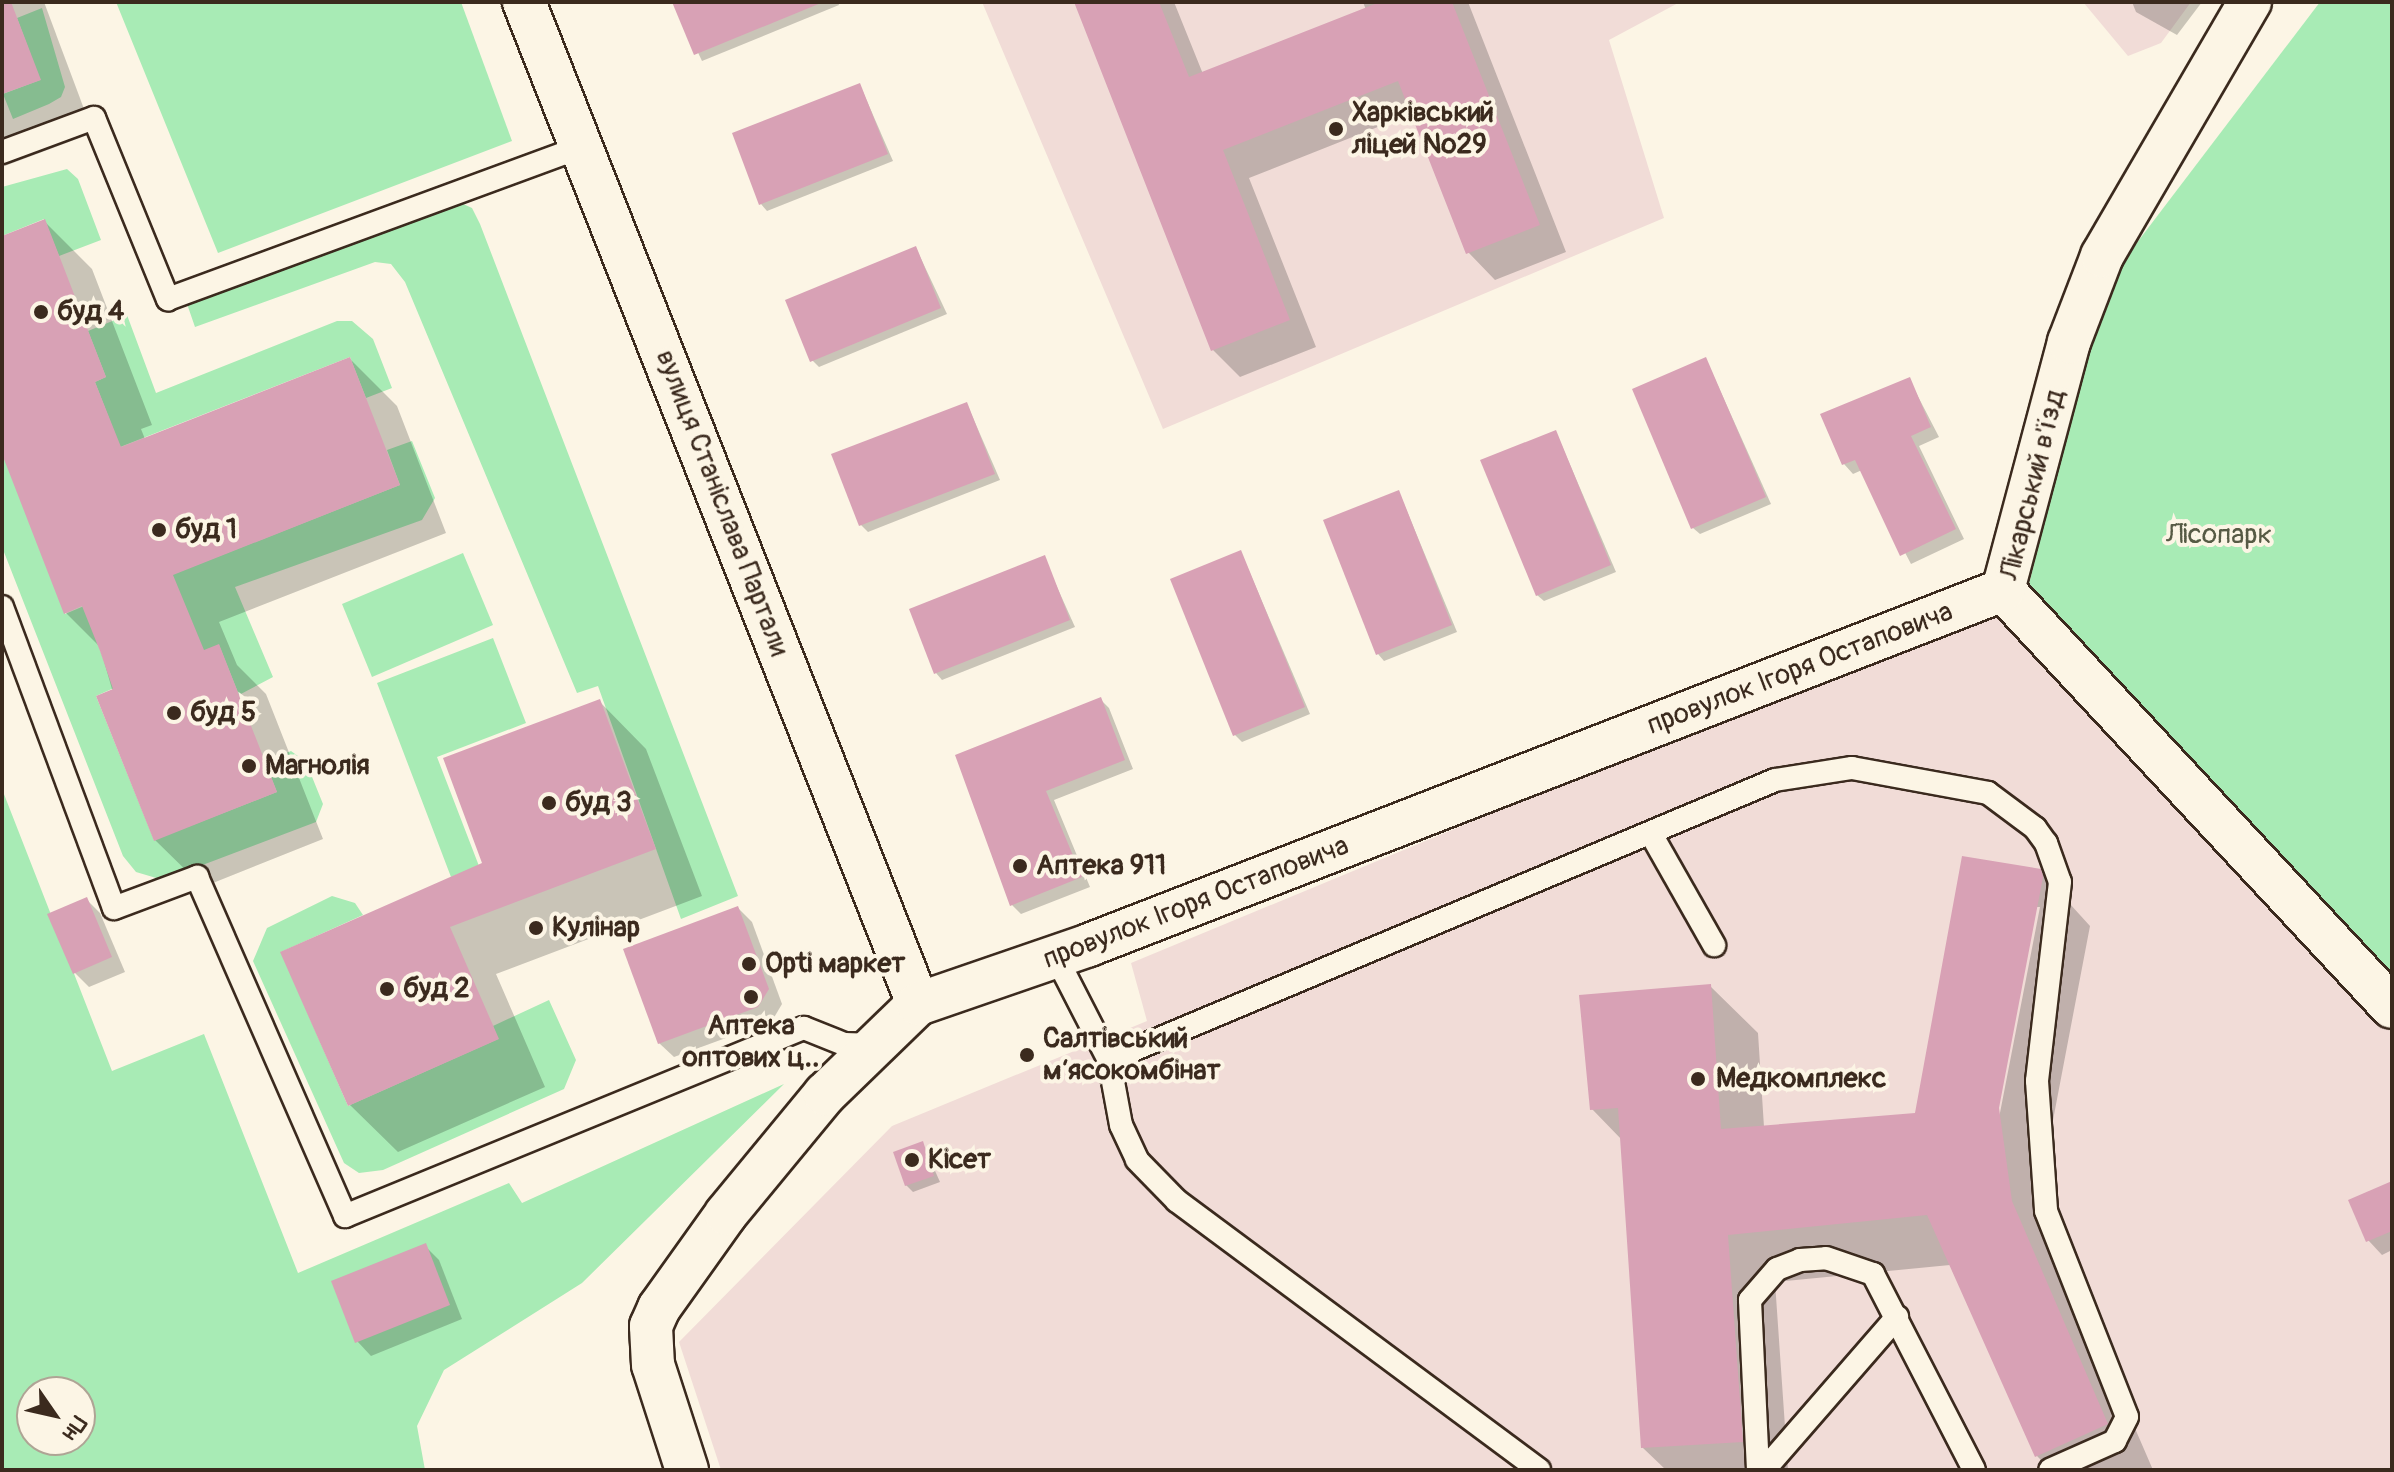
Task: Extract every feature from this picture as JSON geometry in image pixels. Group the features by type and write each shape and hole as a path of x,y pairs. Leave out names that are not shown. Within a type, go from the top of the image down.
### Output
{"street":[{"name":"вулиця Станіслава Партали","path":"524,2 918,1004"},
{"name":"Лікарський в'їзд","path":"2250,2 2102,256 2069,342 2003,590 2392,1007"},
{"name":"провулок Ігоря Остаповича","path":"687,1470 653,1365 651,1326 659,1308 726,1214 825,1094 918,1004 1056,957 2003,590"}],"lane":[{"path":"2,152 94,118 168,299 582,147"},
{"path":"2,607 114,908 197,877 345,1216 804,1028 844,1044 877,1045"},
{"path":"1109,1060 1775,780 1852,768 1988,793 2046,843 2060,882 2037,1081 2046,1211 2127,1417 2115,1441 2050,1470"},
{"path":"1651,834 1714,945"},
{"path":"1056,957 1109,1060 1121,1125 1137,1160 1177,1201 1539,1470"},
{"path":"1761,1470 1747,1314 1758,1286 1800,1260 1845,1261 1873,1274 1974,1470"},
{"path":"1761,1470 1897,1317"}],"shaded area":[{"name":"Харківський ліцей №29","path":"982,2 1680,2 1609,40 1664,218 1163,429"},
{"path":"2083,2 2191,2 2161,43 2128,56"},
{"name":"Медкомплекс","path":"1990,607 2392,1033 2392,1470 721,1470 679,1342 892,1126 1147,1021 1131,963"}],"green space":[{"path":"116,2 461,2 512,141 218,253"},
{"name":"Лісопарк","path":"2320,2 2392,2 2392,974 2029,584 2094,321 2120,265"},
{"path":"42,8 65,87 61,97 13,119 3,94 40,80 17,18"},
{"path":"67,169 78,179 101,240 59,256 44,219 2,236 2,187"},
{"path":"461,203 472,208 480,224 738,896 681,919 598,686 577,693 405,282 391,264 375,262 195,327 186,301"},
{"path":"127,315 156,393 337,321 352,321 373,339 392,388 366,398 350,357 120,447 95,382 106,377 88,331"},
{"path":"2,422 65,614 84,606 114,688 96,696 154,840 277,792 265,762 291,751 306,762 323,804 316,822 163,880 136,872 123,856 2,547"},
{"path":"412,441 435,498 422,520 235,587 273,677 239,695 219,645 203,651 171,575 400,485 387,450"},
{"path":"463,553 493,625 372,677 342,604"},
{"path":"493,638 526,723 437,757 479,866 451,877 377,683"},
{"path":"2,789 112,1071 204,1034 298,1273 509,1183 522,1203 784,1084 582,1283 444,1370 417,1426 425,1470 2,1470"},
{"path":"332,896 355,903 363,915 281,952 348,1106 498,1039 493,1026 549,1000 576,1060 564,1089 383,1170 359,1173 344,1163 253,961 267,928"}],"building":[{"path":"2,2 11,2 41,80 2,94"},
{"path":"672,2 821,2 821,3 694,55"},
{"path":"1074,2 1159,2 1189,77 1380,2 1452,2 1540,225 1466,254 1398,81 1223,150 1290,320 1211,351"},
{"path":"860,83 888,154 759,205 732,133"},
{"path":"45,219 106,377 95,382 121,447 350,357 400,485 173,575 204,650 219,644 277,792 154,841 96,696 113,689 100,651 82,606 64,614 2,454 2,236"},
{"path":"916,246 941,308 810,362 785,300"},
{"path":"1706,357 1766,497 1691,529 1632,389"},
{"path":"1910,377 1931,427 1911,436 1956,529 1900,556 1855,460 1842,465 1820,414"},
{"path":"967,402 995,474 859,526 831,454"},
{"path":"1556,430 1611,565 1536,596 1480,460"},
{"path":"1399,490 1452,625 1376,655 1323,520"},
{"path":"1241,550 1305,707 1233,736 1170,579"},
{"path":"1045,555 1070,620 934,674 909,609"},
{"path":"1101,697 1125,760 1046,791 1082,877 1010,906 955,755"},
{"path":"600,699 656,849 450,927 499,1039 348,1106 280,952 482,863 443,758"},
{"path":"1962,856 2041,869 2043,877 1999,1108 2012,1201 2108,1424 2035,1457 1927,1215 1728,1235 1743,1442 1641,1448 1618,1108 1590,1110 1579,995 1711,984 1721,1129 1915,1113"},
{"path":"87,897 112,957 73,974 47,914"},
{"path":"738,906 769,989 758,1007 658,1044 623,949"},
{"path":"923,1141 934,1176 905,1186 893,1152"},
{"path":"2392,1181 2392,1231 2366,1242 2348,1200"},
{"path":"426,1243 450,1305 355,1343 331,1281"}],"place":[{"name":"Харківський ліцей №29","path":"1336,129"},
{"name":"буд 4","path":"41,312"},
{"name":"буд 1","path":"159,530"},
{"name":"буд 5","path":"174,713"},
{"name":"Магнолія","path":"249,766"},
{"name":"буд 3","path":"549,803"},
{"name":"Аптека 911","path":"1020,866"},
{"name":"Кулінар","path":"536,928"},
{"name":"Opti маркет","path":"749,964"},
{"name":"буд 2","path":"387,989"},
{"name":"Аптека оптових ц‥","path":"751,997"},
{"name":"Салтівський мʼясокомбінат","path":"1027,1055"},
{"name":"Медкомплекс","path":"1698,1079"},
{"name":"Кісет","path":"912,1160"}]}
